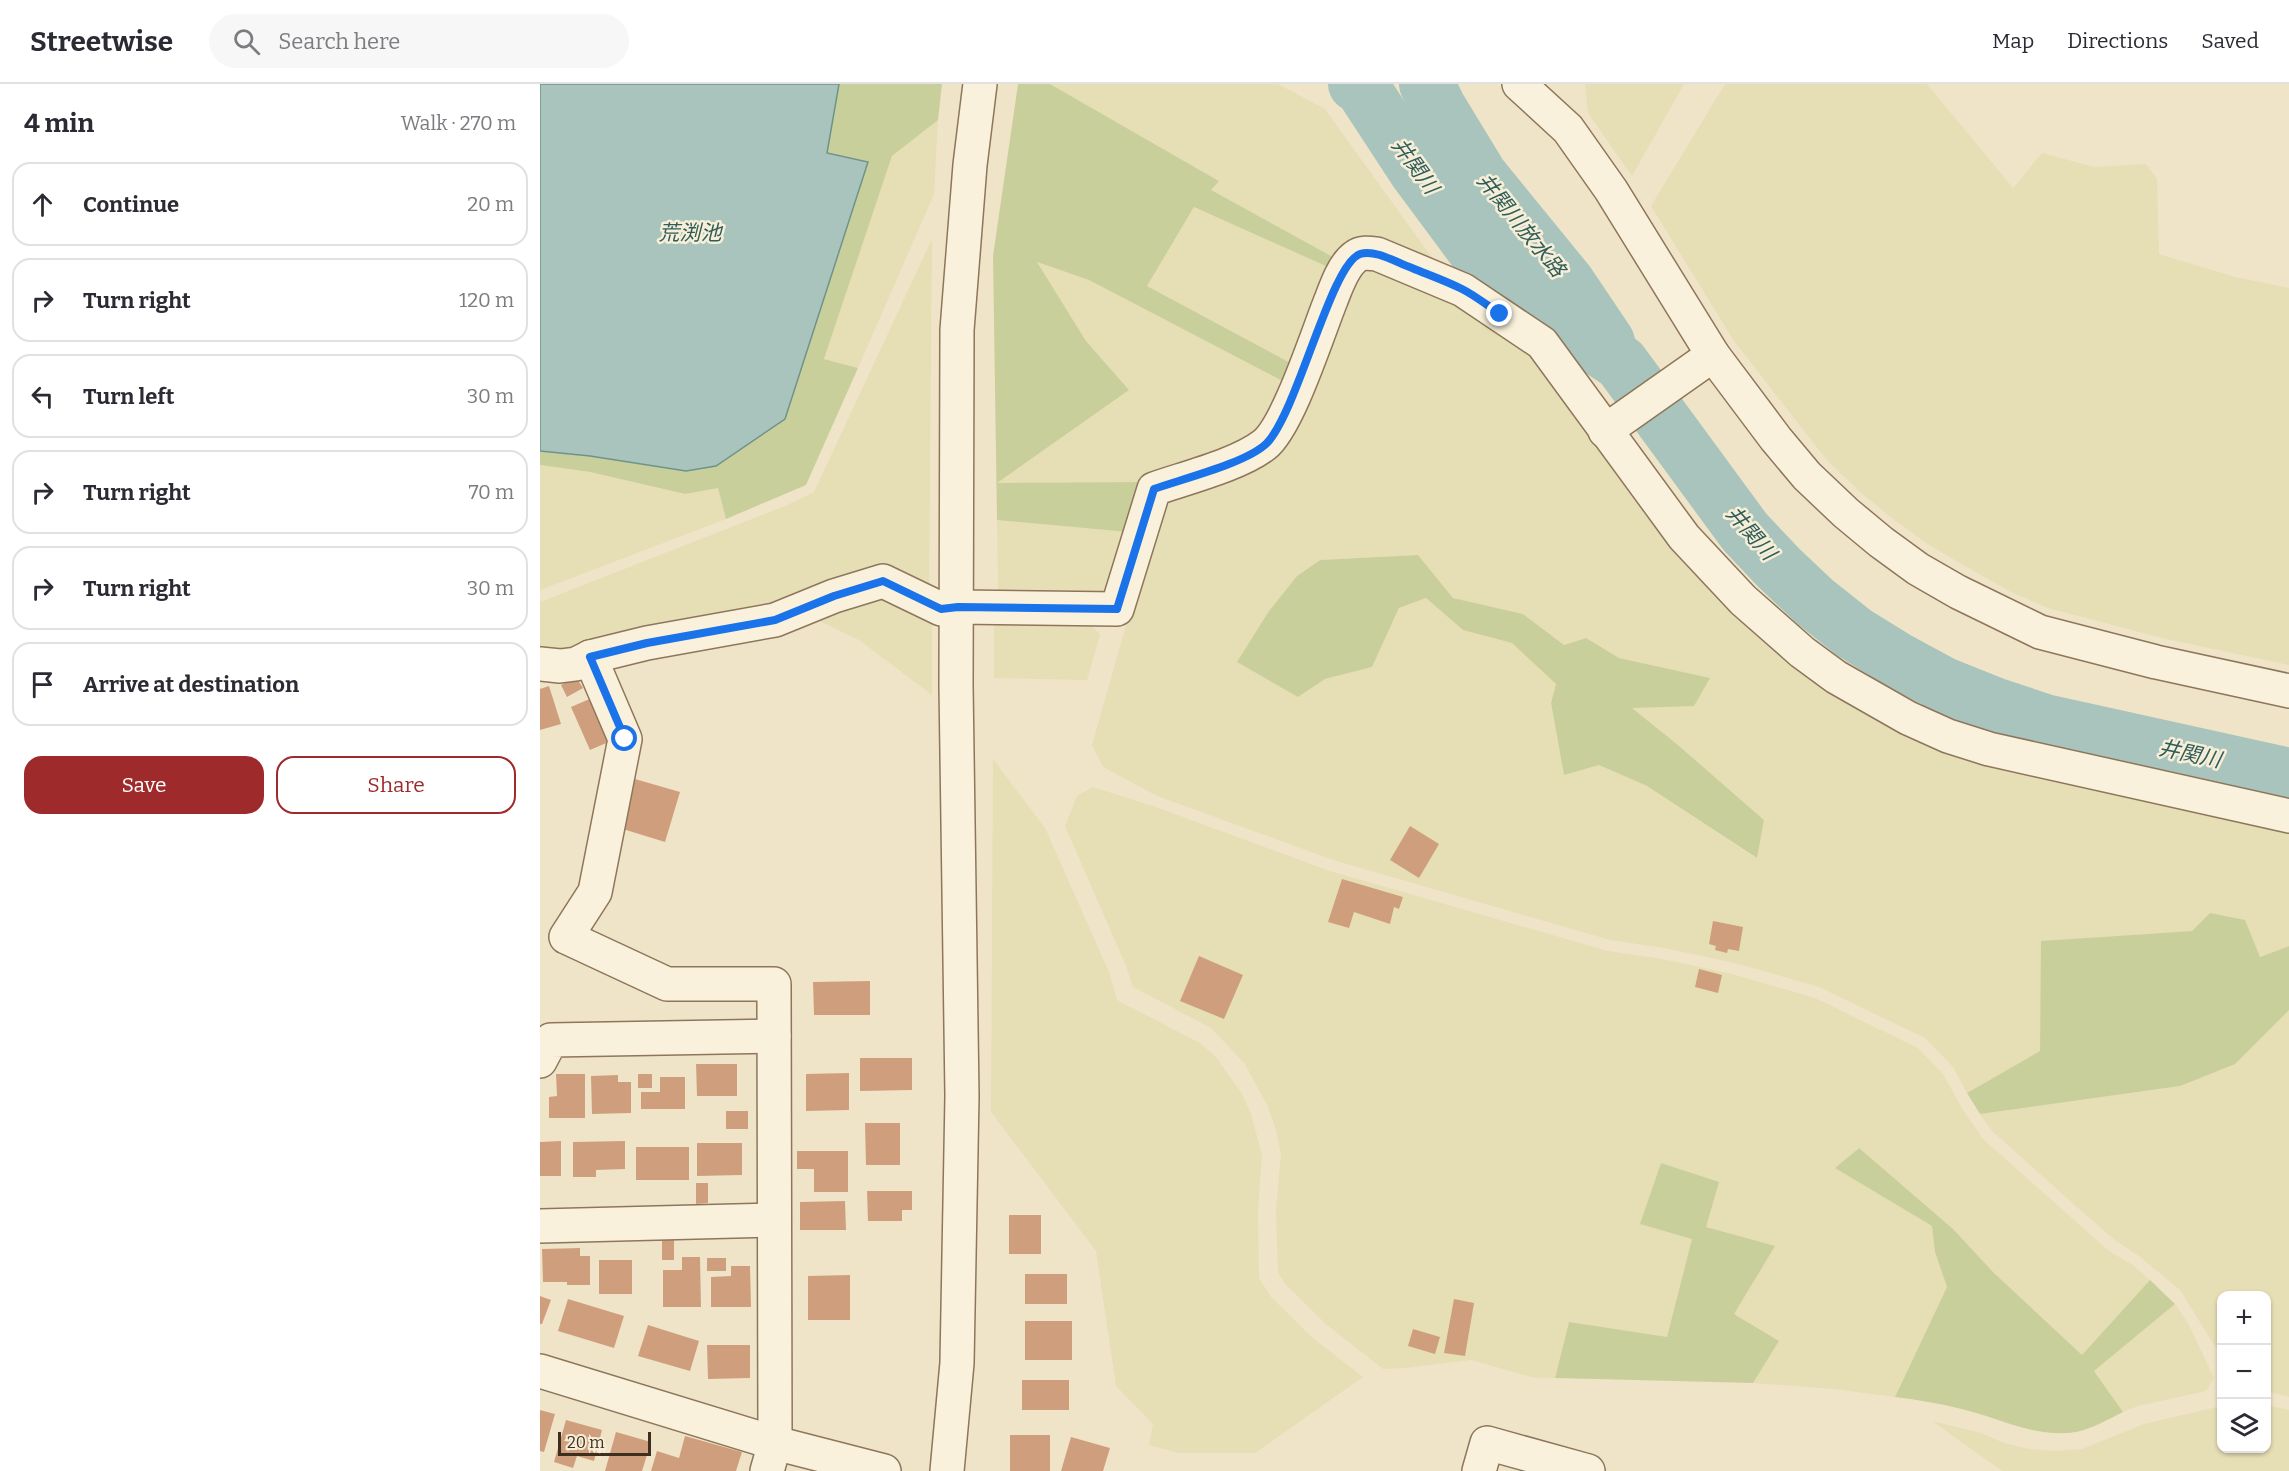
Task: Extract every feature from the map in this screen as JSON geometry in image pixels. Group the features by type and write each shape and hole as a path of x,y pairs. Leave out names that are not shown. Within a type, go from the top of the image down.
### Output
{"street":[{"path":"947,1471 957,1363 962,1096 956,685 957,330 970,165 980,84"},
{"path":"1529,92 1568,129 1611,190 1713,355 1807,476 1881,542 1958,592 2040,632 2156,662 2289,691"},
{"path":"540,664 560,666 576,664 590,657 647,643 775,620 834,596 883,581 941,609 958,607 1117,609 1154,489 1240,459 1264,445 1278,430 1336,285 1350,262 1360,254 1377,254 1463,290 1542,343 1609,428 1684,537 1743,600 1802,652 1871,699 1948,736 1989,749 2289,816"},
{"path":"1609,428 1713,355"},
{"path":"590,657 625,739 595,892 566,938 667,984 774,984 771,1457"},
{"path":"540,1061 551,1040 774,1036"},
{"path":"540,1226 774,1220"},
{"path":"540,1371 771,1457 884,1471"},
{"path":"1479,1471 1488,1443 1588,1471"}],"shaded area":[{"path":"1050,84 1278,84 1325,109 1435,262 1342,262 1210,190 1218,180"},
{"path":"1585,84 1684,84 1632,176 1588,113"},
{"path":"1725,84 1927,84 2013,188 2042,153 2094,167 2146,164 2157,179 2159,254 2235,277 2289,288 2289,665 2162,638 2048,608 2009,591 1932,547 1897,522 1862,494 1826,459 1734,341 1651,206"},
{"path":"938,120 934,194 858,368 824,359 892,156"},
{"path":"1194,207 1337,271 1298,367 1147,286"},
{"path":"932,239 929,591 893,574 602,647 544,651 540,649 540,602 785,506 814,492"},
{"path":"1359,260 1454,296 1535,350 1831,684 2289,826 2289,946 2260,957 2192,931 2042,941 2040,1051 1967,1093 1953,1067 1925,1038 1819,987 1735,963 1664,948 1610,940 1333,860 1157,796 1103,767 1092,745 1163,495 1259,458","holes":["1418,555 1453,598 1523,614 1564,645 1586,638 1619,658 1709,678 1631,707 1764,820 1756,858 1647,786 1599,765 1564,775 1551,703 1556,684 1512,643 1463,630 1426,598 1399,608 1372,667 1325,679 1298,697 1269,611 1297,576 1319,560"]},
{"path":"1037,262 1089,280 1290,385 1260,439 1143,482 996,483 1129,390 1086,341"},
{"path":"540,465 590,472 684,494 718,488 726,519 540,590"},
{"path":"997,520 1128,532 1113,585 1101,593 998,590"},
{"path":"883,596 932,621 932,695 859,640 813,618"},
{"path":"994,619 1088,620 1100,635 1087,680 994,678"},
{"path":"993,759 1045,828 1109,972 1117,1000 1200,1043 1216,1057 1242,1094 1251,1114 1262,1155 1258,1210 1259,1278 1271,1297 1314,1339 1363,1377 1255,1453 1178,1453 1149,1445 1153,1424 1116,1386 1096,1251 991,1112"},
{"path":"1093,787 1153,806 1330,871 1608,951 1662,959 1732,974 1815,998 1918,1048 1943,1074 1963,1110 1983,1139 2109,1251 2133,1265 2150,1280 2082,1356 1994,1273 1953,1229 1858,1148 1836,1168 1932,1226 1935,1252 1947,1287 1895,1397 1834,1389 1753,1383 1779,1341 1734,1314 1692,1239 1667,1338 1569,1322 1555,1378 1535,1378 1471,1360 1383,1369 1327,1325 1286,1285 1278,1273 1276,1210 1281,1154 1268,1107 1245,1064 1211,1028 1133,987 1065,826 1077,796"},
{"path":"2289,1010 2289,1397 2271,1392 2271,1291 2217,1291 2217,1350 2180,1290 2087,1216 1992,1131 1980,1114 2180,1086"},
{"path":"2175,1304 2188,1323 2214,1378 2206,1391 2138,1406 2123,1412 2094,1371"},
{"path":"2271,1406 2289,1410 2289,1471 2002,1471 1932,1421 1981,1433 2004,1443 2029,1449 2055,1451 2082,1449 2144,1424 2217,1407 2217,1453 2271,1453"}],"green space":[{"path":"839,84 942,84 938,120 892,156 824,359 858,368 806,485 726,519 718,488 685,494 590,472 540,465 540,451 590,456 785,419 868,163 827,153"},
{"path":"1018,84 1050,84 1219,181 1211,190 1342,262 1337,271 1194,207 1147,286 1298,367 1290,385 1089,280 1037,262 1086,341 1129,390 997,483 1143,482 1128,532 997,520 993,256"},
{"path":"1418,555 1453,598 1523,614 1564,645 1586,638 1619,658 1710,678 1694,706 1632,708 1764,820 1757,858 1647,786 1599,765 1564,775 1551,703 1556,684 1512,643 1463,630 1426,598 1399,608 1372,667 1325,679 1298,697 1237,662 1269,611 1297,576 1320,560"},
{"path":"2210,913 2245,920 2260,957 2289,946 2289,1010 2235,1064 2180,1086 1980,1114 1967,1093 2040,1051 2041,941 2192,931"},
{"path":"1859,1148 1953,1229 1994,1273 2082,1355 2150,1280 2175,1304 2094,1371 2123,1412 2082,1431 2053,1433 2019,1427 1975,1412 1895,1397 1947,1287 1935,1252 1932,1226 1835,1168"},
{"path":"1661,1163 1719,1182 1706,1227 1775,1246 1734,1314 1779,1341 1753,1383 1555,1378 1569,1322 1667,1337 1692,1239 1640,1224"}],"water":[{"name":"荒渕池","path":"540,84 839,84 827,153 868,162 785,419 716,466 686,471 590,456 540,451"}],"building":[{"path":"576,677 583,688 567,697 561,685"},
{"path":"549,686 561,724 540,730 540,689"},
{"path":"592,698 611,741 590,750 571,707"},
{"path":"628,777 680,792 665,842 613,826"},
{"path":"1410,826 1439,844 1419,878 1390,860"},
{"path":"1342,879 1403,897 1399,909 1394,907 1390,924 1354,912 1349,928 1328,922"},
{"path":"1713,921 1743,927 1739,951 1728,949 1727,953 1715,950 1716,946 1709,944"},
{"path":"1199,956 1243,975 1224,1019 1180,1001"},
{"path":"1699,969 1722,975 1718,993 1695,987"},
{"path":"870,981 870,1015 814,1015 813,982"},
{"path":"860,1058 912,1058 912,1090 860,1091"},
{"path":"696,1064 737,1064 737,1096 697,1096"},
{"path":"849,1073 849,1110 806,1111 806,1074"},
{"path":"556,1074 585,1074 585,1118 549,1118 549,1097 557,1096"},
{"path":"638,1074 652,1074 652,1088 638,1088"},
{"path":"618,1075 618,1082 631,1082 631,1113 592,1114 591,1076"},
{"path":"660,1077 685,1077 685,1109 641,1109 641,1092 660,1092"},
{"path":"726,1111 748,1111 748,1129 726,1129"},
{"path":"865,1123 900,1123 900,1165 866,1165"},
{"path":"561,1141 561,1176 540,1176 540,1142"},
{"path":"625,1141 625,1169 596,1170 596,1177 573,1177 573,1142"},
{"path":"697,1143 742,1143 742,1175 697,1176"},
{"path":"636,1147 689,1147 689,1180 636,1180"},
{"path":"797,1151 848,1151 848,1192 814,1192 814,1169 797,1169"},
{"path":"696,1183 708,1183 708,1203 696,1204"},
{"path":"867,1191 912,1191 912,1210 902,1210 902,1221 868,1221"},
{"path":"845,1201 846,1230 800,1230 800,1202"},
{"path":"1009,1215 1041,1215 1041,1254 1009,1254"},
{"path":"662,1239 674,1239 674,1260 662,1260"},
{"path":"580,1248 580,1256 590,1256 590,1285 543,1282 542,1249"},
{"path":"682,1257 700,1257 701,1307 663,1307 663,1270 682,1270"},
{"path":"707,1258 726,1258 726,1271 707,1271"},
{"path":"599,1260 632,1260 632,1294 599,1294"},
{"path":"731,1266 750,1266 751,1307 711,1307 711,1277 731,1276"},
{"path":"1025,1274 1067,1274 1067,1304 1025,1304"},
{"path":"850,1275 850,1320 808,1320 808,1276"},
{"path":"540,1296 551,1300 542,1324 540,1324"},
{"path":"568,1299 624,1316 614,1348 558,1331"},
{"path":"1454,1299 1474,1303 1465,1356 1444,1353"},
{"path":"1025,1321 1072,1321 1072,1360 1025,1360"},
{"path":"648,1325 699,1341 690,1371 638,1356"},
{"path":"1413,1329 1440,1337 1435,1354 1408,1346"},
{"path":"707,1345 750,1345 750,1378 708,1379"},
{"path":"1022,1380 1069,1380 1069,1410 1022,1410"},
{"path":"540,1410 555,1414 544,1452 540,1451"},
{"path":"566,1420 602,1430 594,1461 577,1456 573,1468 554,1462"},
{"path":"616,1432 651,1442 642,1471 605,1471"},
{"path":"1010,1435 1050,1435 1050,1471 1010,1471"},
{"path":"685,1436 742,1452 736,1471 651,1471 657,1451 679,1458"},
{"path":"1071,1437 1110,1448 1103,1471 1061,1471"}],"waterway":[{"name":"井関川","path":"1356,84 1361,86 1416,170 1499,282 1621,363 1745,532 1815,602 1854,633 1944,685 2045,722 2289,776"},
{"name":"井関川放水路","path":"1427,84 1438,107 1480,176 1568,284 1607,342"}],"route":[{"path":"625,739 590,657 647,643 775,620 834,596 883,581 941,609 958,607 1117,609 1154,489 1240,459 1264,445 1278,430 1336,285 1350,262 1360,254 1368,252 1377,254 1463,290 1500,314"}]}
